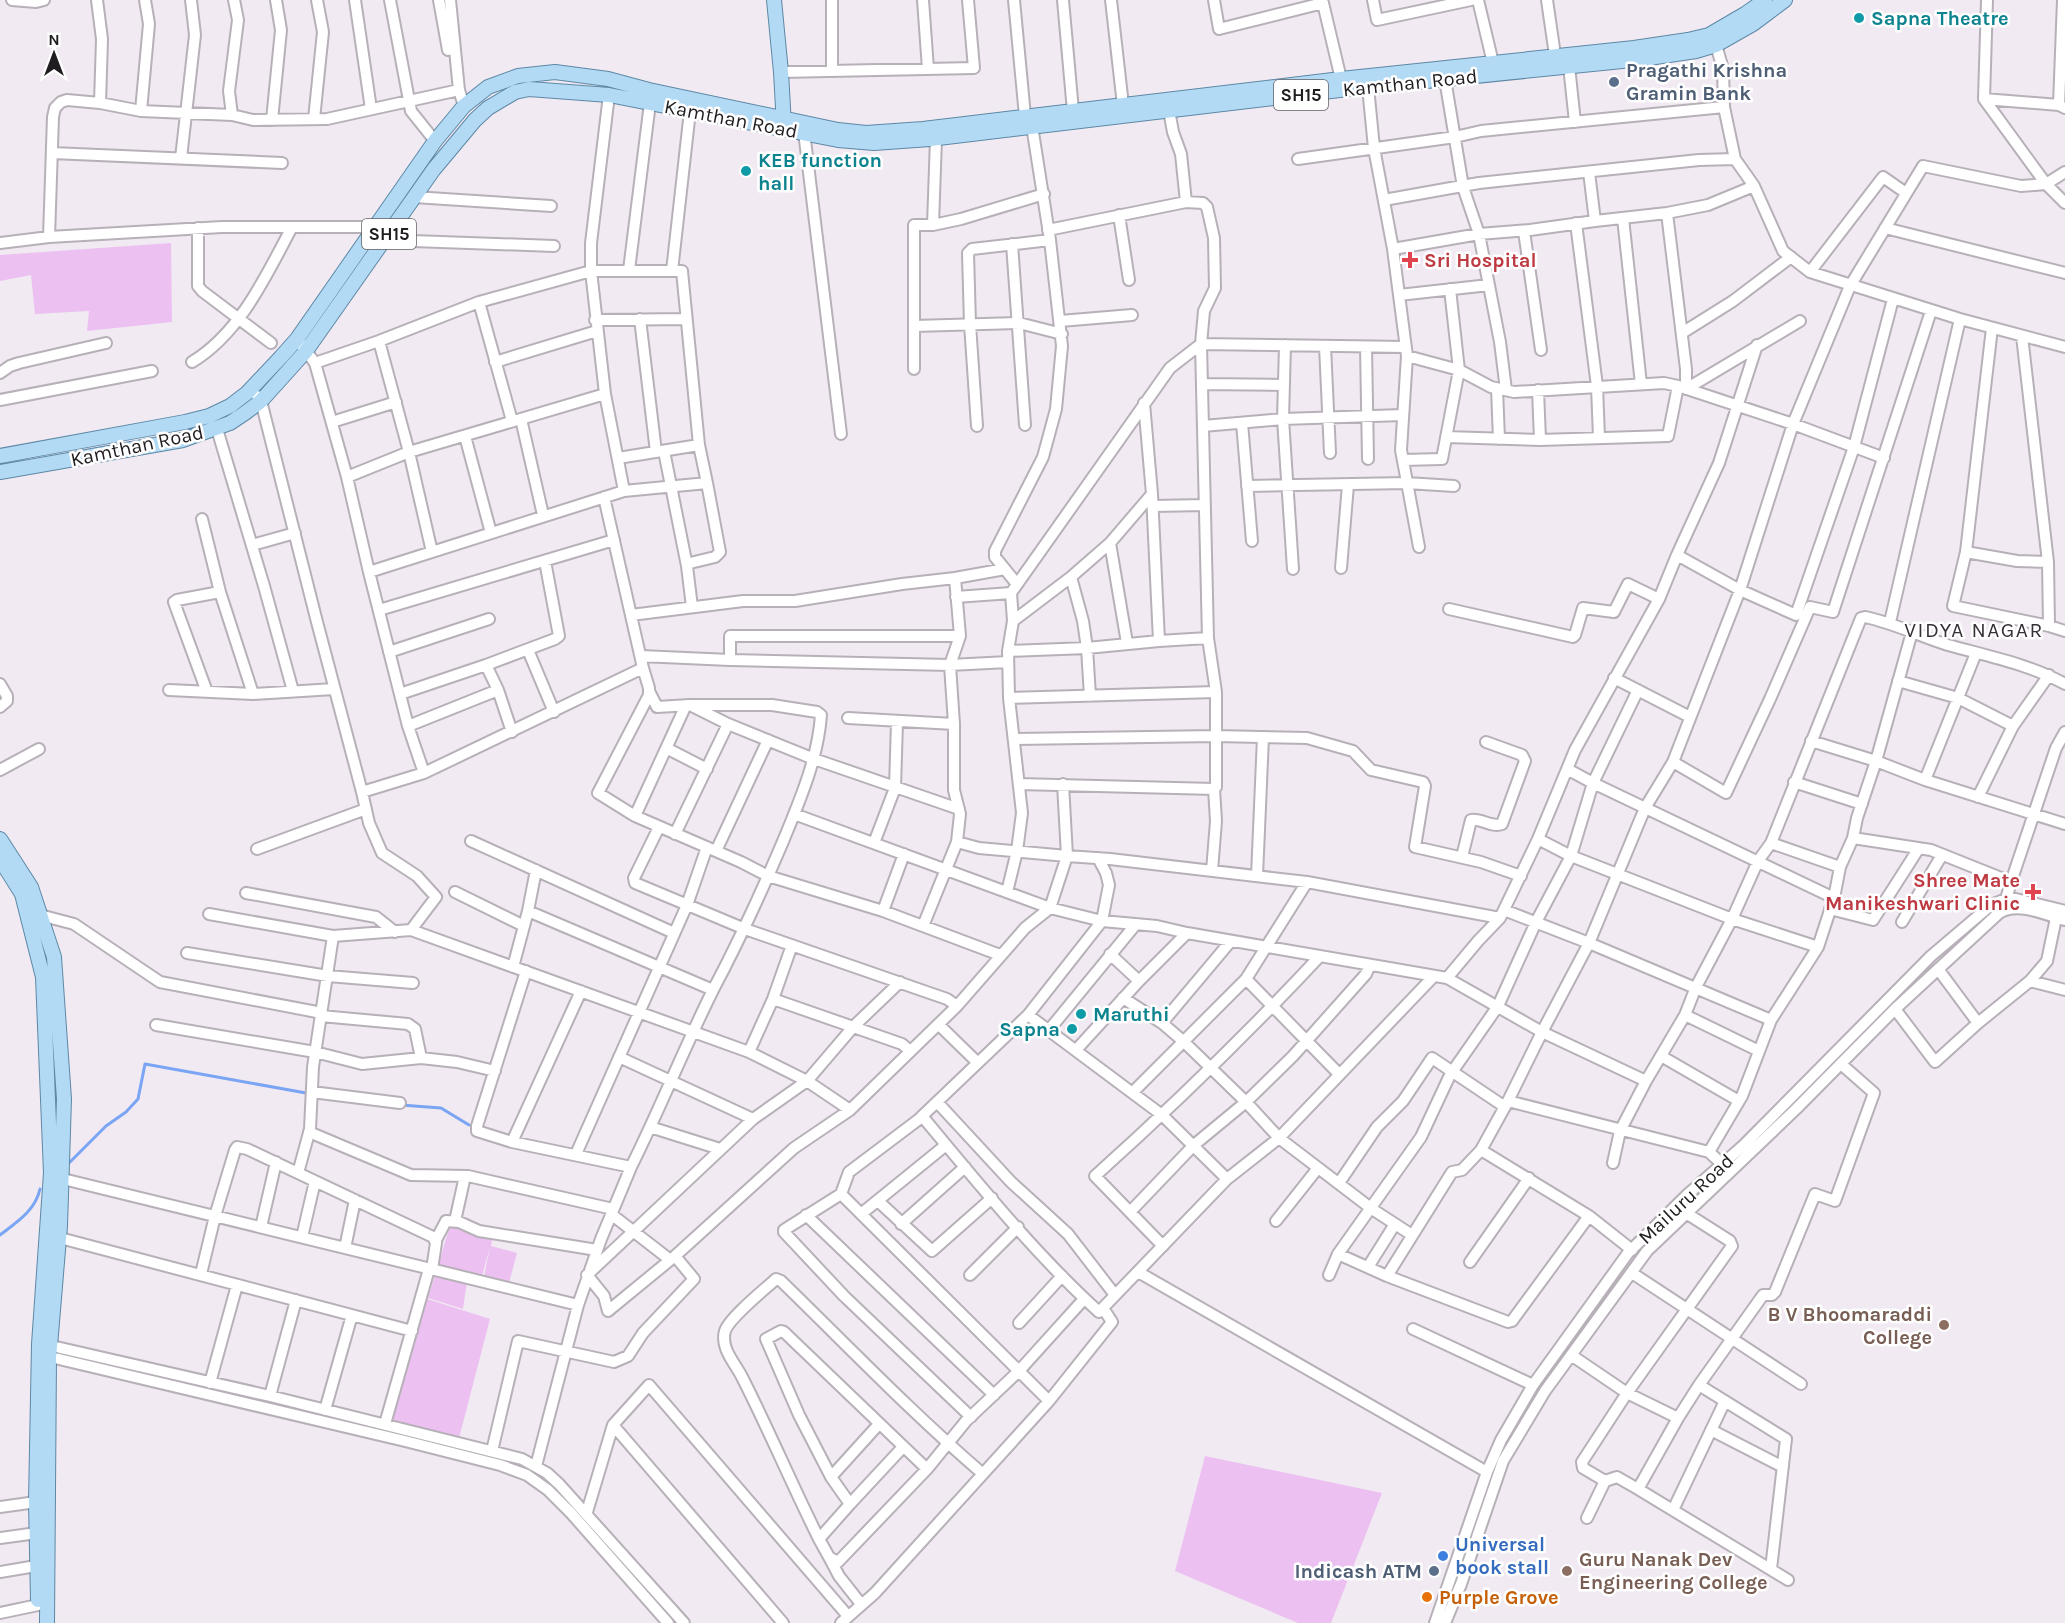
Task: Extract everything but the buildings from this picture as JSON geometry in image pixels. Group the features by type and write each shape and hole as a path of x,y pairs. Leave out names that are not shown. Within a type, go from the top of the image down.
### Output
{"main road":[{"path":"774,0 784,124"},
{"name":"Kamthan Road","path":"1712,40 1765,0"},
{"name":"Kamthan Road","path":"0,456 209,416 231,406 252,388 297,339 435,141 464,106 488,87 518,75 555,72 608,79 784,124 804,132 838,140 874,143 936,138 1037,120 1073,111 1123,105 1168,106 1341,79 1444,74 1560,64 1688,40 1712,40 1753,24 1785,0"},
{"name":"Kamthan Road","path":"0,472 183,440 230,423 261,401 306,351 434,169 475,120 500,100 515,92 529,89 609,95 690,111 866,133 1037,120 1368,87 1493,63 1560,64"},
{"path":"488,87 500,100"},
{"path":"99,438 101,455"},
{"path":"0,839 31,887 55,963 64,1099 60,1238 45,1349 47,1623"},
{"path":"0,859 22,894 44,977 51,1173 45,1349 36,1502 38,1623"}],"street":[{"path":"12,0 36,2 45,0"},
{"path":"98,0 102,39 100,104"},
{"path":"141,111 149,24 145,0"},
{"path":"181,158 195,35 191,0"},
{"path":"232,115 229,91 238,20 234,0"},
{"path":"272,120 281,30 276,0"},
{"path":"314,119 323,32 317,0"},
{"path":"356,0 371,109"},
{"path":"390,0 411,111 435,141"},
{"path":"439,0 457,90 464,106"},
{"path":"450,0 457,90"},
{"path":"832,0 832,71"},
{"path":"923,0 928,69"},
{"path":"781,72 974,68 968,0"},
{"path":"1007,892 1017,852 1022,813 1009,698 1008,657 1013,621 1014,589 1005,569 995,557 996,545 1043,457 1056,409 1062,334 1037,120 1014,0"},
{"path":"1063,0 1073,111"},
{"path":"1111,0 1123,105"},
{"path":"1214,0 1219,29 1322,1 1341,79"},
{"path":"1373,0 1377,20 1471,0"},
{"path":"1478,0 1493,63"},
{"path":"1547,0 1575,122"},
{"path":"1987,0 1984,99 2046,184 2065,203"},
{"path":"1984,99 2062,106 2063,0"},
{"path":"1712,40 1723,69 1724,107 1735,159 1754,186 1783,251 1810,272 1850,286 1960,320 2065,347"},
{"path":"1444,74 1463,187 1479,234 1503,359 1499,439"},
{"path":"1368,87 1374,148 1393,249 1407,351 1401,450 1419,547"},
{"path":"49,237 53,117 55,108 60,102 67,100 141,111 232,115 241,118 272,120 327,119 457,90"},
{"path":"609,95 591,243 591,271 605,394 624,491"},
{"path":"629,270 650,103"},
{"path":"1168,106 1181,154 1186,202"},
{"path":"1298,159 1455,137 1481,131 1724,107"},
{"path":"672,271 690,111"},
{"path":"804,132 841,434"},
{"path":"933,225 936,138"},
{"path":"52,153 282,163"},
{"path":"1384,200 1463,187 1589,172 1698,160 1735,159"},
{"path":"1388,1276 1452,1172 1462,1170 1481,1150 1589,943 1645,808 1673,762 1740,590 1793,424 1850,286 1923,166 2021,186 2046,184 2065,172"},
{"path":"1589,172 1595,220"},
{"path":"1810,272 1882,177 1906,194"},
{"path":"1393,249 1479,234 1524,231 1595,220 1667,213 1708,205 1754,186"},
{"path":"914,369 914,225 933,225 1044,194"},
{"path":"414,197 550,206"},
{"path":"977,426 970,324 968,253 972,249 1012,244 1119,215 1186,202 1203,203 1207,207 1214,238 1215,288 1204,311 1201,344 1208,638 1216,692 1216,787 1214,789 1216,822 1212,871"},
{"path":"1446,437 1540,440 1668,436 1682,387 1682,333 1667,213"},
{"path":"1119,215 1129,280"},
{"path":"1623,218 1641,384"},
{"path":"1576,223 1597,386 1599,438"},
{"path":"0,243 49,237 198,228 394,226"},
{"path":"192,362 206,353 238,319 269,270 292,227"},
{"path":"198,228 198,286 271,343"},
{"path":"1885,228 2065,273"},
{"path":"1524,231 1541,350"},
{"path":"385,240 554,246"},
{"path":"1012,244 1025,425"},
{"path":"1682,333 1733,301 1791,257"},
{"path":"315,363 479,302 591,271 682,271 699,445 720,552 715,557 690,563 687,566"},
{"path":"1399,294 1489,285"},
{"path":"1403,460 1443,459 1459,370 1450,289"},
{"path":"1677,555 1740,590 1796,615 1854,447 1893,299"},
{"path":"479,302 495,362 516,420 543,515"},
{"path":"1673,762 1726,793 1810,607 1833,612 1931,311"},
{"path":"1060,321 1132,315"},
{"path":"495,362 596,325 640,319 686,319"},
{"path":"640,319 660,451 671,486 687,566 692,607"},
{"path":"1890,622 1960,320"},
{"path":"1682,387 1800,321"},
{"path":"914,326 1019,323 1062,334"},
{"path":"1992,328 1966,552 1953,606 2065,631"},
{"path":"2022,336 2048,562 2049,626"},
{"path":"297,339 315,363 347,477 408,726 424,774"},
{"path":"379,341 409,452 432,552"},
{"path":"0,373 19,363 106,343"},
{"path":"956,597 1014,589 1170,368 1201,344 1366,346 1407,351 1459,370 1491,387 1514,392 1664,383 1793,424 1884,458"},
{"path":"1285,345 1283,419 1293,569"},
{"path":"1448,978 1502,914 1538,839 1575,750 1659,599 1719,464 1757,345"},
{"path":"1325,346 1330,453"},
{"path":"1366,346 1368,459"},
{"path":"0,400 152,371"},
{"path":"1202,384 1284,386"},
{"path":"252,388 261,401 334,688 363,792 369,823 382,853 417,876 436,897 411,930"},
{"path":"1539,390 1540,440"},
{"path":"347,477 409,452 605,394"},
{"path":"332,422 396,402"},
{"path":"1144,403 1152,500 1159,641"},
{"path":"1203,426 1283,419 1403,415"},
{"path":"1242,423 1252,542"},
{"path":"217,429 293,691"},
{"path":"465,435 491,532"},
{"path":"618,458 699,445"},
{"path":"369,572 624,491 707,483"},
{"path":"1247,486 1407,483 1454,486"},
{"path":"1341,568 1348,484"},
{"path":"536,1466 587,1275 612,1211 672,1081 692,1031 745,929 768,876 794,814 813,759 821,718 819,712 772,705 657,707 649,691 643,668 604,497"},
{"path":"1152,500 1204,506"},
{"path":"1013,621 1071,577 1110,543 1152,500"},
{"path":"202,519 220,591 253,694"},
{"path":"252,545 295,533"},
{"path":"379,610 614,540"},
{"path":"1110,543 1127,643"},
{"path":"1966,552 2017,561 2048,562"},
{"path":"400,694 486,666 559,636 545,561"},
{"path":"631,615 743,601 795,601 1005,569"},
{"path":"1071,577 1088,648 1090,696"},
{"path":"923,926 957,842 959,809 954,790 951,665 960,636 955,578"},
{"path":"1449,609 1573,637 1583,608 1614,612 1628,584 1659,599"},
{"path":"207,692 174,602 220,591"},
{"path":"1613,1163 1620,1131 1685,1015 1696,987 1732,919 1758,861 1771,843 1861,618 1890,622 1912,632 2049,675 2065,684"},
{"path":"389,651 489,619"},
{"path":"1709,1152 1739,1101 1771,1020 1818,947 1834,898 1840,867 1853,838 1876,761 1890,703 1912,632"},
{"path":"730,660 730,636 960,636"},
{"path":"641,656 951,665 1127,643 1208,638"},
{"path":"528,650 554,712"},
{"path":"1925,780 1976,653"},
{"path":"486,666 498,690 512,732"},
{"path":"363,792 424,774 643,668"},
{"path":"1978,797 2013,726 2049,675"},
{"path":"1614,678 1690,717"},
{"path":"1898,681 1958,698 2013,726"},
{"path":"0,684 7,696 7,701 0,707"},
{"path":"169,690 253,694 334,688"},
{"path":"408,726 498,690"},
{"path":"1329,1275 1338,1254 1421,1137 1453,1071 1498,1006 1536,922 1571,855 1593,783 1638,690"},
{"path":"649,691 598,793 635,816 768,876 883,911 1000,955"},
{"path":"1009,698 1216,692"},
{"path":"688,705 813,759 959,809"},
{"path":"635,816 688,705"},
{"path":"848,718 954,724"},
{"path":"874,843 895,788 897,722"},
{"path":"675,834 728,724"},
{"path":"2062,916 2020,900 2006,899 2056,748 2065,732"},
{"path":"1015,739 1263,736 1318,740 1353,751 1371,770 1423,782 1425,786 1415,847 1481,862 1521,876"},
{"path":"1257,876 1263,736"},
{"path":"576,1154 711,849 768,740"},
{"path":"1811,741 2065,824"},
{"path":"1462,857 1470,820 1502,824 1525,761 1522,755 1486,742"},
{"path":"0,770 39,749"},
{"path":"668,749 707,770"},
{"path":"1567,769 1834,898"},
{"path":"1794,782 1862,804"},
{"path":"1019,784 1214,789"},
{"path":"587,1275 604,1296 608,1311 672,1258 794,1148 849,1110 939,1025 1025,928 1050,908 1067,856 1063,784"},
{"path":"257,849 366,809"},
{"path":"794,814 1050,908 1102,921 1136,924 1448,978 1542,1032 1646,1081"},
{"path":"659,827 634,882 745,929 947,999 957,1006"},
{"path":"1853,838 1919,848 2011,882"},
{"path":"1538,839 1571,855 1732,919 1818,947"},
{"path":"471,841 674,933"},
{"path":"957,842 979,848 1098,858 1307,882 1502,914 1536,922 1771,1020"},
{"path":"1771,843 1840,867"},
{"path":"1830,909 1873,920 1919,848"},
{"path":"883,911 904,854"},
{"path":"1902,922 1942,855"},
{"path":"971,1417 844,1296 784,1234 784,1230 841,1194 849,1172 922,1116 1028,1015 1102,921 1109,885 1098,858"},
{"path":"513,967 536,870"},
{"path":"1133,1092 1246,979 1307,882"},
{"path":"455,892 524,926"},
{"path":"246,893 376,917 395,932"},
{"name":"Mailuru Road","path":"1436,1623 1456,1583 1487,1472 1501,1440 1533,1385 1632,1250 1830,1060 1931,956 1991,905 2006,899"},
{"path":"1445,1623 1456,1583 1503,1461 1538,1401 1652,1245 1841,1064 1894,1010 2002,911 2018,908 2062,916"},
{"path":"528,911 713,990"},
{"path":"209,914 333,936 411,930 749,1052 807,1081 849,1110"},
{"path":"40,915 74,924 160,982 322,1014 408,1024 415,1029 421,1058"},
{"path":"1894,1010 1935,1062 2030,981 2047,962 2062,916"},
{"path":"1050,1030 1136,924"},
{"path":"1076,1050 1138,981 1187,933"},
{"path":"298,1173 309,1132 315,1052 333,936"},
{"path":"1162,1023 1230,942"},
{"path":"749,1052 773,999 792,945"},
{"path":"187,953 328,976 412,983"},
{"path":"1110,954 1138,981"},
{"path":"1162,1246 1095,1176 1162,1115 1272,1007 1320,956"},
{"path":"1130,1212 1194,1145 1246,1102 1293,1056 1366,974 1370,965"},
{"path":"1938,969 1978,1023"},
{"path":"526,971 477,1129 479,1132 512,1142 631,1167"},
{"path":"922,1116 1062,1276 1099,1312 1227,1179 1279,1138 1434,976"},
{"path":"1246,979 1338,1074"},
{"path":"2030,981 2065,990"},
{"path":"587,1275 753,1119 807,1081 854,1026 900,982"},
{"path":"512,1142 581,991"},
{"path":"1124,998 1162,1023 1183,1041 1246,1102 1279,1138 1371,1209 1412,1235"},
{"path":"773,999 902,1044 910,1052"},
{"path":"1028,1015 1162,1115 1227,1179"},
{"path":"1685,1015 1759,1051"},
{"path":"156,1025 315,1052 362,1064 421,1058 457,1062 495,1071"},
{"path":"939,1025 977,1062"},
{"path":"1661,1056 1739,1101"},
{"path":"619,1057 753,1119"},
{"path":"1339,1183 1377,1127 1403,1101 1431,1058 1435,1058 1507,1104 1709,1152 1722,1164"},
{"path":"1638,1489 1699,1385 1763,1295 1772,1295 1775,1292 1815,1194 1835,1201 1874,1093 1841,1064"},
{"path":"312,1092 400,1103"},
{"path":"937,1102 1011,1182 1068,1234 1116,1295"},
{"path":"650,1127 720,1149"},
{"path":"309,1132 411,1175 465,1176 612,1211 634,1233 672,1258 694,1279 643,1333 628,1356 614,1362 518,1341 492,1450"},
{"path":"861,1214 946,1145"},
{"path":"201,1274 215,1216 237,1147 276,1162 436,1240"},
{"path":"1481,1150 1589,1216 1632,1250"},
{"path":"261,1227 276,1162"},
{"path":"901,1224 965,1167"},
{"path":"1276,1221 1318,1168"},
{"path":"455,1221 465,1176"},
{"path":"1470,1262 1529,1178"},
{"path":"63,1179 578,1305"},
{"path":"302,1238 315,1181"},
{"path":"841,1194 1049,1401"},
{"path":"878,1201 932,1251 992,1198"},
{"path":"345,1248 355,1200"},
{"path":"1605,1481 1583,1468 1582,1462 1627,1393 1732,1244 1686,1213"},
{"path":"806,1215 994,1395"},
{"path":"1338,1254 1504,1321 1512,1321 1589,1216"},
{"path":"385,1424 431,1269 436,1240 446,1221 455,1221 479,1231 597,1250"},
{"path":"1368,1267 1395,1224"},
{"path":"970,1275 1018,1227"},
{"path":"60,1238 412,1331"},
{"path":"1138,1272 1487,1472"},
{"path":"1632,1273 1801,1383"},
{"path":"1019,1323 1062,1276"},
{"path":"861,1604 839,1576 819,1539 752,1395 725,1348 725,1331 730,1324 776,1279 781,1281 879,1379 983,1474"},
{"path":"210,1383 237,1285"},
{"path":"829,1557 838,1562 927,1469 971,1417 1019,1371 1084,1299"},
{"path":"270,1396 296,1300"},
{"path":"587,1512 613,1425 649,1385 844,1620 875,1593 1049,1401 1112,1322 1103,1308"},
{"path":"325,1410 352,1315"},
{"path":"1413,1329 1533,1385"},
{"path":"849,1504 831,1477 799,1415 766,1339 781,1331 859,1402 927,1469"},
{"path":"45,1349 270,1396 512,1455 536,1466 553,1478 587,1512 684,1623"},
{"path":"45,1349 500,1465 528,1475 548,1490 571,1513 668,1623"},
{"path":"1571,1355 1627,1393 1678,1418"},
{"path":"1699,1385 1786,1439 1771,1569"},
{"path":"1673,1510 1725,1401"},
{"path":"831,1477 879,1424"},
{"path":"613,1425 783,1623"},
{"path":"1711,1430 1783,1467"},
{"path":"819,1539 903,1447"},
{"path":"1587,1518 1605,1481 1617,1477 1788,1580"},
{"path":"0,1507 36,1502"},
{"path":"0,1538 37,1533"},
{"path":"0,1572 36,1566"},
{"path":"0,1613 38,1605"}],"shaded area":[{"path":"171,243 172,322 87,331 89,311 35,314 31,275 0,281 0,255"},
{"path":"450,1226 493,1235 491,1246 517,1253 509,1283 484,1276 490,1247 482,1276 468,1274 463,1309 428,1298"},
{"path":"421,1297 490,1319 458,1442 385,1424"},
{"path":"1205,1456 1382,1493 1331,1623 1298,1623 1175,1571"}],"waterway":[{"path":"69,1163 106,1126 126,1112 138,1099 145,1064 306,1093"},
{"path":"401,1105 441,1108 469,1125"},
{"path":"0,1235 30,1210 40,1189"}],"place":[{"name":"Sapna Theatre","path":"1859,18"},
{"name":"Pragathi Krishna Gramin Bank","path":"1614,82"},
{"name":"KEB function hall","path":"746,171"},
{"name":"Sri Hospital","path":"1410,260"},
{"name":"Shree Mate Manikeshwari Clinic","path":"2033,892"},
{"name":"Maruthi","path":"1081,1014"},
{"name":"Sapna","path":"1072,1029"},
{"name":"B V Bhoomaraddi College","path":"1944,1325"},
{"name":"Universal book stall","path":"1443,1556"},
{"name":"Indicash ATM","path":"1434,1571"},
{"name":"Guru Nanak Dev Engineering College","path":"1567,1571"},
{"name":"Purple Grove","path":"1427,1597"}],"district":[{"name":"VIDYA NAGAR","path":"1974,630"}]}
